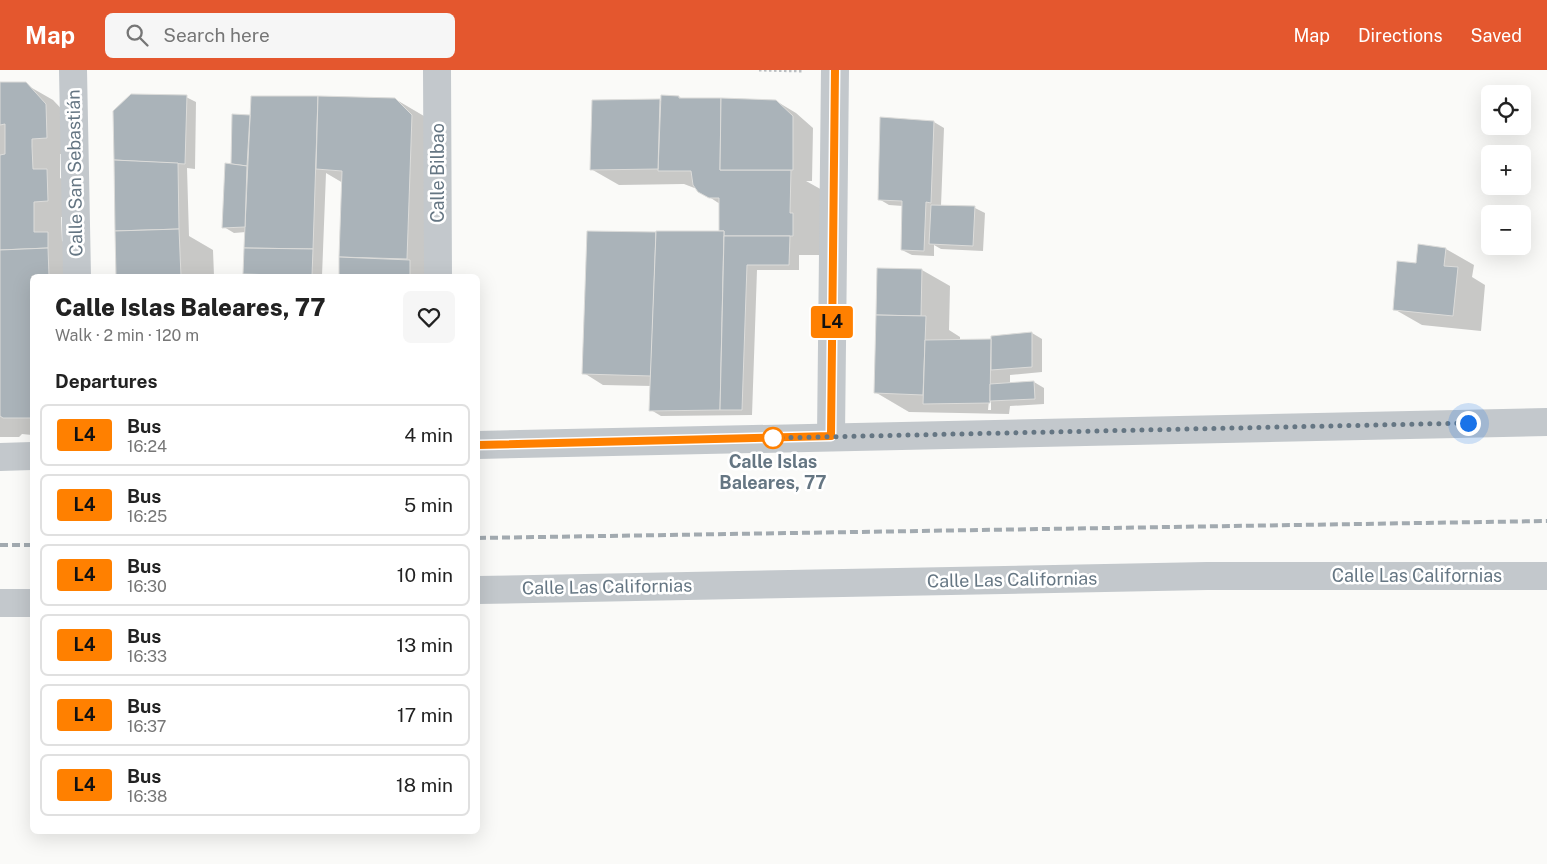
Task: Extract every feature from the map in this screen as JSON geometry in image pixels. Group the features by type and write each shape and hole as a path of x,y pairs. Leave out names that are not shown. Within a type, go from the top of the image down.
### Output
{"street":[{"name":"Calle San Sebastián","path":"73,70 77,274"},
{"name":"Calle Bilbao","path":"437,70 438,274"},
{"path":"831,436 835,70"},
{"path":"480,445 1547,422"},
{"path":"0,457 30,456"},
{"name":"Calle Las Californias","path":"480,590 1207,576 1547,576"},
{"path":"0,604 30,602"}],"path":[{"path":"759,70 835,70"}],"building":[{"path":"0,82 26,82 46,104 47,138 32,139 32,147 33,169 47,169 48,201 34,202 34,232 48,232 48,248 0,250 0,155 5,154 5,124 0,125"},
{"path":"131,94 187,95 185,164 114,160 113,111"},
{"path":"661,95 679,96 679,98 721,98 720,170 791,170 790,213 793,213 793,236 724,236 724,231 719,231 719,198 709,198 698,192 693,185 691,171 658,171"},
{"path":"251,96 318,96 313,249 244,248"},
{"path":"318,96 395,98 412,115 407,259 339,257 342,171 316,169"},
{"path":"721,98 776,100 793,116 793,170 720,170"},
{"path":"660,99 658,169 590,170 592,100"},
{"path":"232,114 250,115 247,166 231,164"},
{"path":"880,117 934,121 931,203 926,202 924,251 901,250 902,201 878,200"},
{"path":"114,160 178,163 179,229 115,231"},
{"path":"225,163 247,166 245,227 222,228"},
{"path":"931,205 975,206 973,246 929,244"},
{"path":"179,229 181,274 116,274 115,231"},
{"path":"587,231 656,232 651,376 582,374"},
{"path":"656,231 724,231 720,410 649,411"},
{"path":"724,236 790,236 789,265 747,265 742,410 720,410"},
{"path":"1418,244 1446,248 1444,266 1458,267 1453,316 1393,310 1397,261 1416,263"},
{"path":"48,248 49,274 30,274 30,418 3,418 0,416 0,250"},
{"path":"244,248 313,249 312,274 243,274"},
{"path":"339,257 410,260 410,274 339,274"},
{"path":"877,268 922,269 921,316 876,315"},
{"path":"876,315 926,316 923,395 874,393"},
{"path":"1032,332 1032,367 991,370 991,336"},
{"path":"991,339 990,403 923,404 925,340"},
{"path":"1034,381 1035,399 990,401 990,384"}],"railway":[{"path":"480,538 1547,521"},
{"path":"0,545 30,545"}],"bus line":[{"name":"L4","path":"480,445 831,436 835,70"}],"place":[{"name":"Calle Islas Baleares, 77","path":"773,438"}],"route":[{"path":"773,438 1468,423"}]}
